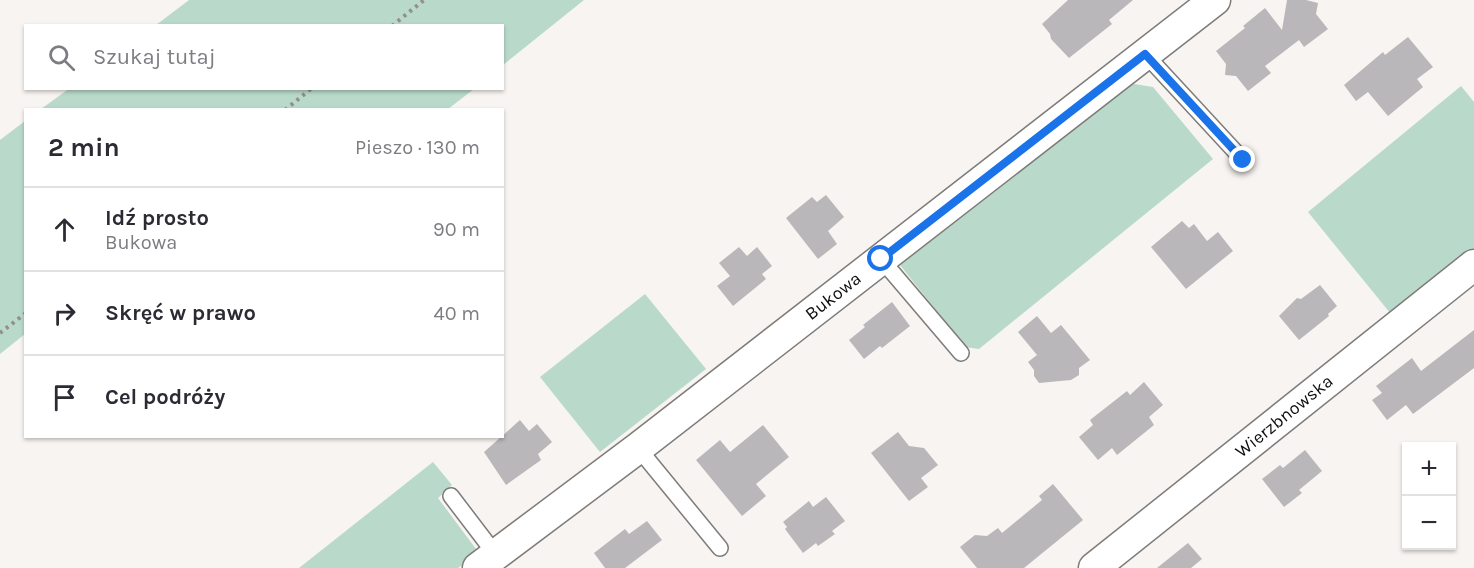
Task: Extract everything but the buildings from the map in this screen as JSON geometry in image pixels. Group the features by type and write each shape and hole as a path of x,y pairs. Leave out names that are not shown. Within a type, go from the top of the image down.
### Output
{"street":[{"name":"Bukowa","path":"487,561 638,448 1215,0"},
{"name":"Wierzbnowska","path":"1094,568 1474,265"}],"lane":[{"path":"1145,54 1243,160"},
{"path":"881,259 961,353"},
{"path":"638,448 720,548"},
{"path":"451,496 487,561"}],"path":[{"path":"394,24 424,0"},
{"path":"287,108 310,90"},
{"path":"0,333 24,315"}],"green space":[{"path":"189,0 584,0 504,64 504,24 157,24"},
{"path":"1128,83 1153,87 1213,159 979,349 965,347 900,265"},
{"path":"1461,86 1474,102 1474,255 1395,319 1308,212"},
{"path":"67,90 473,90 449,108 42,108"},
{"path":"24,122 24,335 0,354 0,140"},
{"path":"645,294 706,369 600,452 540,377"},
{"path":"433,462 452,485 438,498 479,553 458,568 299,568"}],"route":[{"path":"881,259 1145,54 1243,160"}]}
